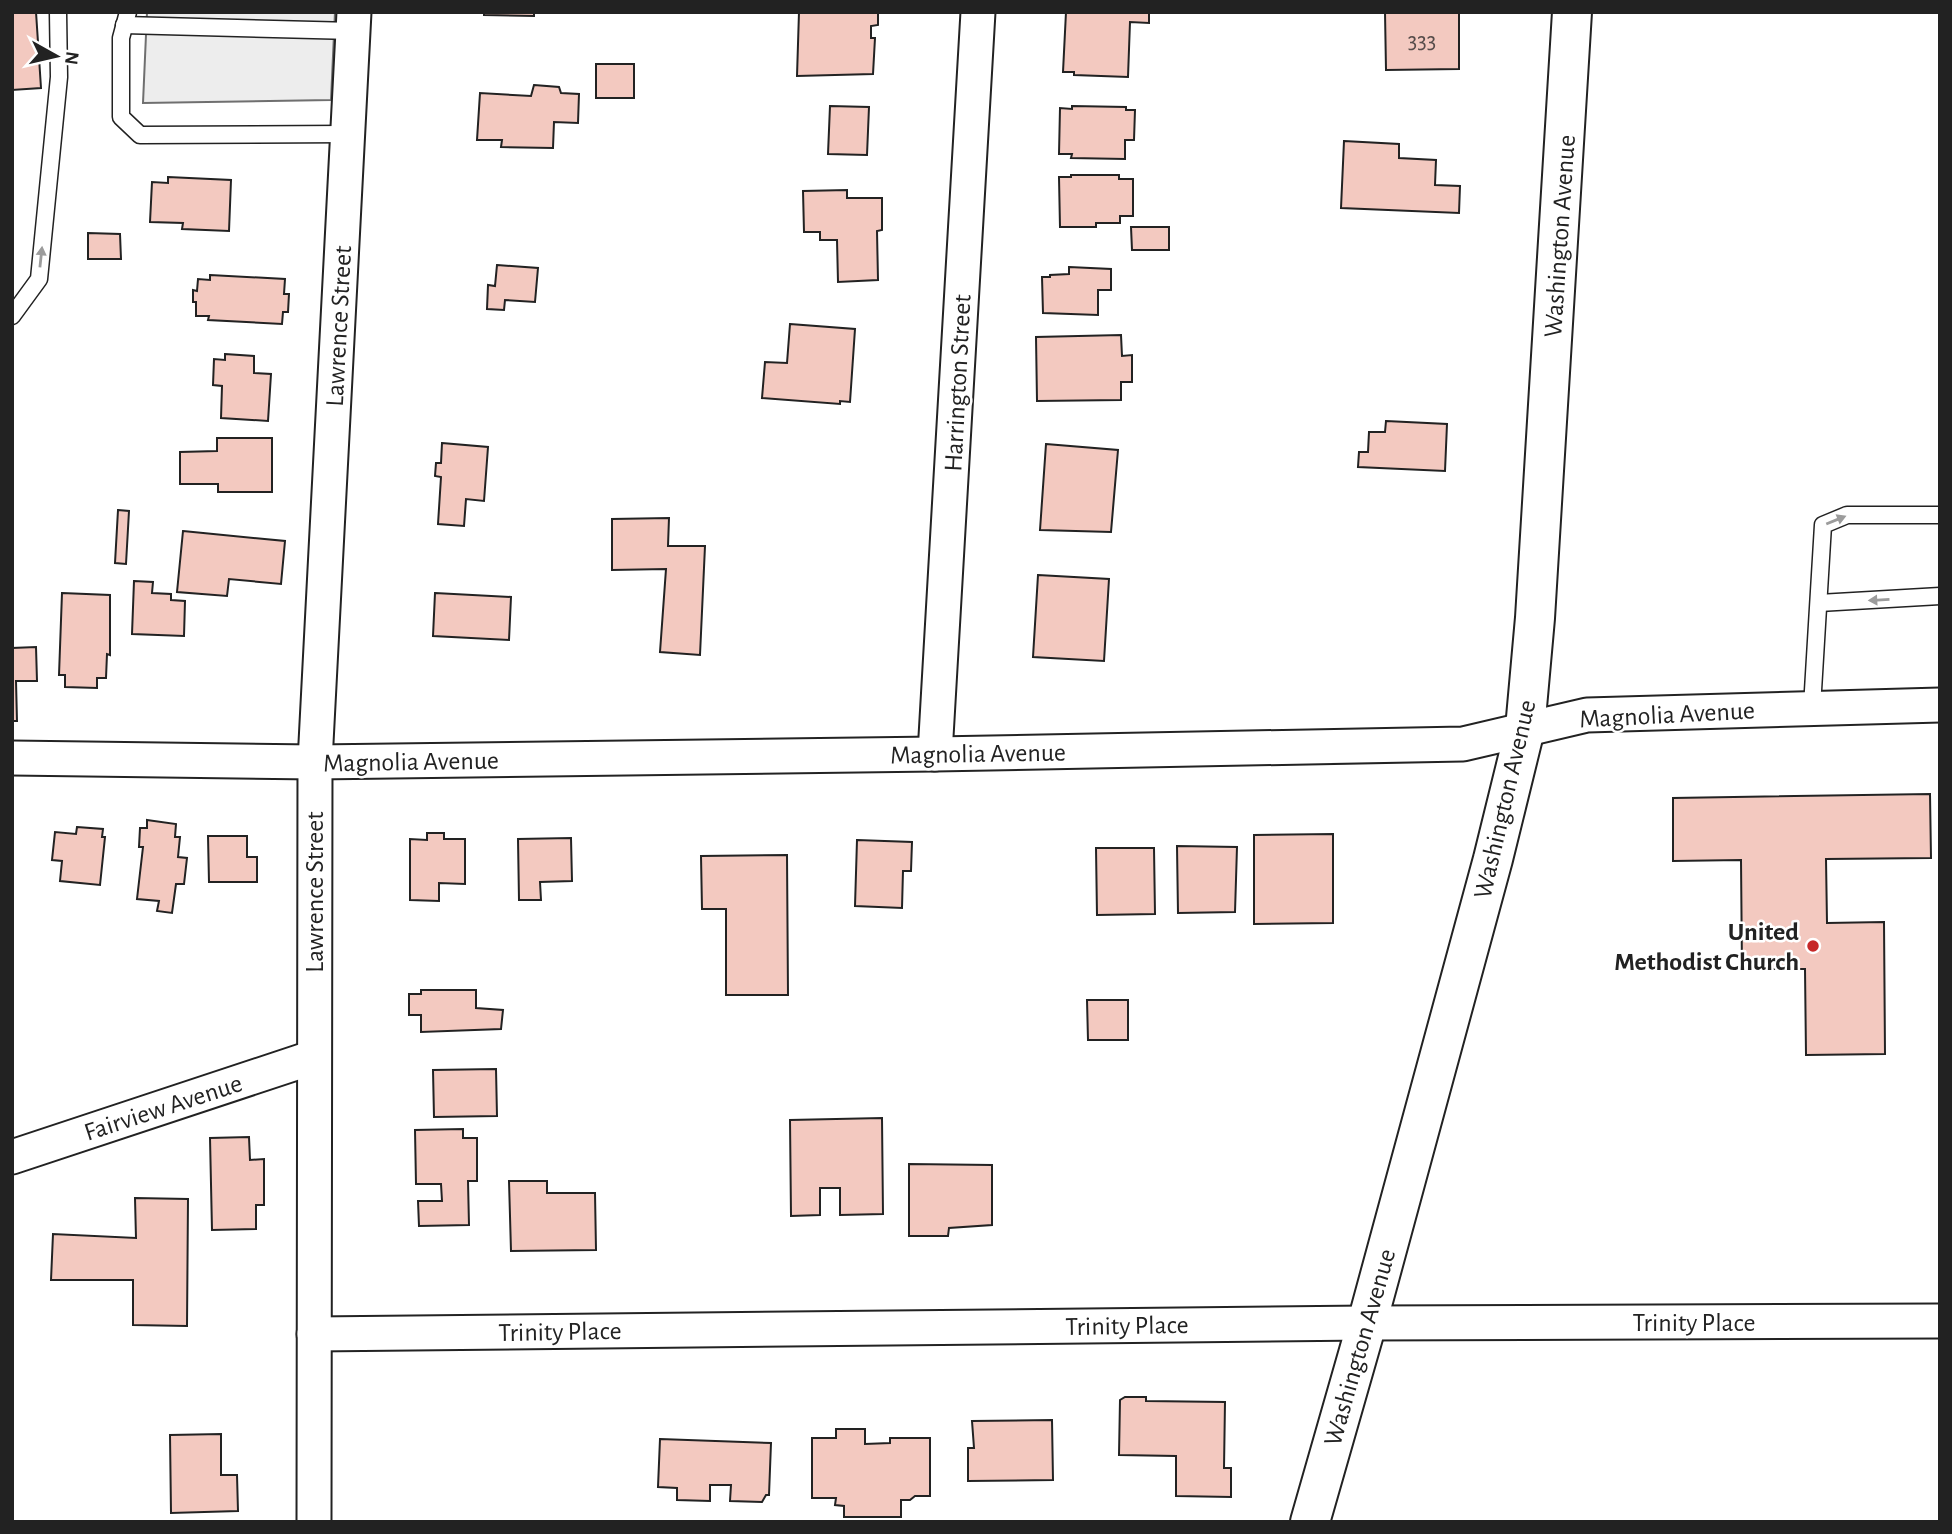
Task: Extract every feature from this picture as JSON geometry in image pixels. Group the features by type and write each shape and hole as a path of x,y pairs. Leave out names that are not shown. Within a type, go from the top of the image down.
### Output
{"street":[{"name":"Harrington Street","path":"935,754 978,12"},
{"name":"Washington Avenue","path":"1310,1522 1493,859 1525,729 1535,618 1573,12"},
{"name":"Lawrence Street","path":"314,1522 315,762 354,21"},
{"name":"Magnolia Avenue","path":"12,758 315,762 1462,744 1587,715 1940,705"},
{"name":"Fairview Avenue","path":"12,1157 314,1057"},
{"name":"Trinity Place","path":"314,1334 1367,1323 1940,1321"}],"lane":[{"path":"12,316 39,279 59,76 58,12"},
{"path":"348,134 140,135 121,117 121,38 126,19 354,21"},
{"path":"1812,707 1823,525 1847,515 1940,515"},
{"path":"1819,603 1940,596"}],"shaded area":[{"path":"147,12 335,12 331,100 143,103"}],"building":[{"path":"12,12 36,12 41,88 12,90"},
{"path":"484,12 534,12 534,16 484,15"},
{"path":"799,12 878,12 878,25 871,26 871,38 875,38 873,74 797,76"},
{"path":"1066,12 1149,12 1149,23 1130,22 1128,77 1074,75 1074,72 1063,72"},
{"path":"1385,12 1459,12 1459,69 1386,70"},
{"path":"596,64 634,64 634,98 596,98"},
{"path":"534,85 559,87 561,93 579,94 578,123 554,122 553,148 501,147 502,140 477,140 480,93 531,96"},
{"path":"830,106 869,107 867,155 828,154"},
{"path":"1072,106 1126,107 1126,110 1135,110 1134,140 1125,140 1125,159 1071,158 1072,154 1059,154 1060,108 1072,109"},
{"path":"1344,141 1399,144 1399,158 1436,160 1435,185 1460,186 1459,213 1341,208"},
{"path":"1119,175 1119,179 1133,179 1133,216 1120,216 1120,223 1096,223 1096,227 1060,227 1059,177"},
{"path":"168,177 231,180 229,231 182,229 183,223 150,222 152,182 168,183"},
{"path":"847,190 847,198 882,198 882,230 877,231 878,280 838,282 837,240 820,240 820,232 804,232 803,191"},
{"path":"1131,227 1169,227 1169,250 1132,250"},
{"path":"88,233 120,234 121,259 88,259"},
{"path":"497,265 538,268 535,302 505,300 504,310 487,309 488,285 495,286"},
{"path":"1069,267 1111,269 1111,290 1098,290 1098,315 1043,313 1042,277 1069,274"},
{"path":"210,275 285,279 284,294 289,294 288,312 283,312 282,324 208,320 209,316 196,316 193,290 197,291 198,279 210,280"},
{"path":"790,324 855,329 850,402 840,401 840,404 762,398 765,362 787,363"},
{"path":"1121,335 1122,356 1132,355 1132,382 1121,382 1121,400 1037,401 1036,337"},
{"path":"225,354 254,356 254,373 271,374 268,421 221,418 222,386 213,385 214,359 225,360"},
{"path":"1386,421 1447,424 1445,471 1358,467 1359,452 1368,452 1369,432 1385,432"},
{"path":"217,438 272,438 272,492 218,492 218,484 180,484 180,452 217,451"},
{"path":"442,443 488,447 484,501 466,499 464,526 438,524 441,477 435,476 436,463 441,463"},
{"path":"1046,444 1118,450 1111,532 1040,530"},
{"path":"118,510 129,511 126,564 115,563"},
{"path":"669,518 668,546 705,546 700,655 660,652 666,569 612,570 612,519"},
{"path":"183,531 285,541 281,584 229,579 227,596 177,592"},
{"path":"1038,575 1109,579 1104,661 1033,657"},
{"path":"134,581 153,582 152,593 171,594 171,600 185,601 184,636 132,634"},
{"path":"62,593 110,595 110,655 107,654 106,678 97,678 97,688 65,687 65,675 59,675"},
{"path":"435,593 511,597 509,640 433,636"},
{"path":"36,647 37,681 16,681 17,721 12,721 12,648"},
{"name":"United Methodist Church","path":"1930,794 1931,858 1826,859 1827,923 1884,922 1885,1054 1806,1055 1805,969 1742,969 1741,860 1673,861 1673,798"},
{"path":"147,820 176,824 175,837 180,837 178,857 187,858 184,884 176,884 172,913 157,911 159,901 137,899 143,847 139,847 140,828 147,828"},
{"path":"77,827 103,829 102,837 105,837 100,885 60,881 62,861 52,860 55,832 76,834"},
{"path":"427,833 444,833 444,839 465,839 465,884 439,883 439,901 410,900 410,839 427,840"},
{"path":"1333,834 1333,923 1254,924 1254,835"},
{"path":"208,836 247,836 247,857 257,857 257,882 209,882"},
{"path":"571,838 572,881 540,882 541,900 519,900 518,839"},
{"path":"857,840 912,842 911,871 903,871 902,908 855,906"},
{"path":"1177,846 1237,847 1235,912 1178,913"},
{"path":"1096,848 1154,848 1155,914 1097,915"},
{"path":"787,855 788,995 726,995 726,909 702,909 701,856"},
{"path":"421,990 476,990 476,1008 503,1010 501,1029 421,1032 421,1015 409,1015 409,994 421,994"},
{"path":"1087,1000 1128,1000 1128,1040 1088,1040"},
{"path":"496,1069 497,1116 434,1117 433,1070"},
{"path":"882,1118 883,1214 840,1215 840,1188 820,1188 820,1215 791,1216 790,1120"},
{"path":"463,1129 463,1138 477,1138 477,1181 468,1181 469,1225 419,1226 418,1201 442,1201 441,1184 416,1184 415,1130"},
{"path":"249,1137 250,1160 264,1159 264,1205 256,1205 256,1229 212,1230 210,1138"},
{"path":"909,1164 992,1165 992,1225 949,1228 948,1236 909,1236"},
{"path":"509,1181 547,1181 547,1193 595,1193 596,1250 511,1251"},
{"path":"135,1198 188,1199 187,1326 133,1325 133,1280 51,1280 53,1234 136,1238"},
{"path":"1125,1397 1146,1397 1146,1401 1225,1402 1224,1468 1231,1468 1231,1497 1176,1496 1176,1456 1119,1455 1120,1400"},
{"path":"1052,1420 1053,1480 968,1481 968,1448 974,1448 972,1421"},
{"path":"836,1429 865,1429 865,1444 890,1443 890,1438 930,1438 930,1496 901,1500 901,1517 844,1517 844,1506 835,1505 836,1498 812,1498 812,1438 836,1438"},
{"path":"221,1434 221,1475 237,1475 238,1511 171,1513 170,1435"},
{"path":"660,1439 771,1443 769,1495 766,1495 762,1502 730,1501 731,1485 710,1485 710,1501 677,1500 677,1488 658,1487"}],"place":[{"name":"United Methodist Church","path":"1813,946"}]}
